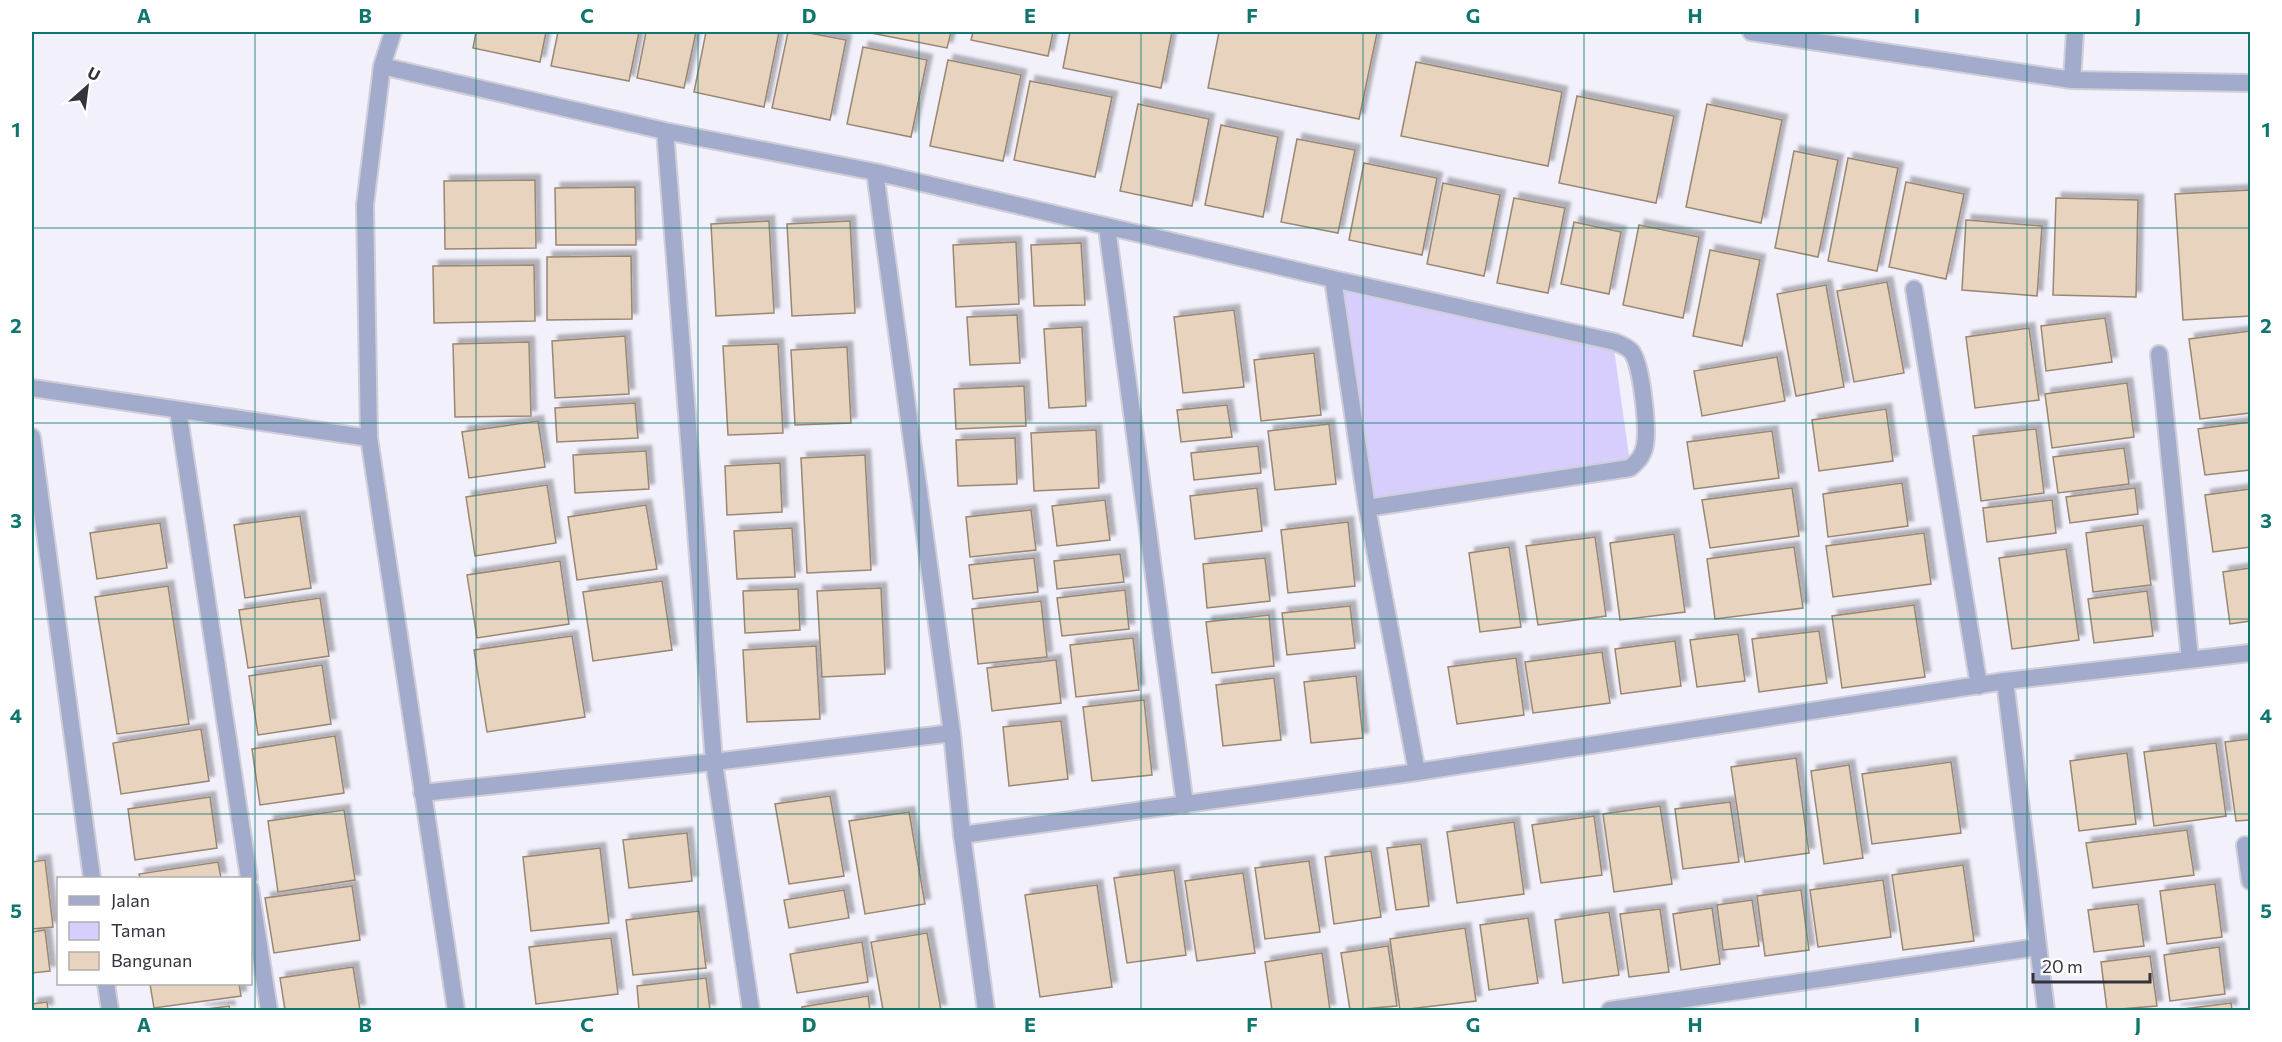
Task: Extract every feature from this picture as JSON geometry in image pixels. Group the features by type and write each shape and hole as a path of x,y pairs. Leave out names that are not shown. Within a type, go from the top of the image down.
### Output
{"street":[{"path":"393,32 382,66 365,205 369,438 456,1011"},
{"path":"1751,32 2072,80 2250,83"},
{"path":"2072,80 2075,32"},
{"path":"382,66 665,130 875,172 1107,228 1615,342 1631,351 1635,357 1643,393 1645,444 1640,459 1630,468 1367,508"},
{"path":"665,130 714,762 751,1011"},
{"path":"875,172 952,733 962,835 986,1011"},
{"path":"1107,228 1185,805"},
{"path":"1332,279 1367,508 1418,771"},
{"path":"1914,289 1979,686"},
{"path":"2159,354 2190,659"},
{"path":"32,388 369,438"},
{"path":"178,410 249,877"},
{"path":"32,437 92,877"},
{"path":"962,835 1418,771 2005,681 2250,653"},
{"path":"2005,681 2046,1011"},
{"path":"422,794 952,733"},
{"path":"2245,845 2250,881"},
{"path":"252,901 269,1011"},
{"path":"1610,1011 2038,947"},
{"path":"106,985 110,1011"}],"green space":[{"path":"1334,280 1614,349 1630,463 1374,504"}],"building":[{"path":"476,32 546,32 540,62 473,48"},
{"path":"558,32 639,32 629,81 551,66"},
{"path":"646,32 696,32 684,88 637,78"},
{"path":"706,32 779,32 764,107 694,92"},
{"path":"788,32 804,32 846,40 830,120 772,108"},
{"path":"866,32 951,32 947,48"},
{"path":"973,32 1053,32 1048,56 971,40"},
{"path":"1070,32 1172,32 1161,88 1063,68"},
{"path":"1219,32 1377,33 1359,119 1208,88"},
{"path":"863,47 927,60 911,137 847,124"},
{"path":"948,60 1021,75 1003,161 930,146"},
{"path":"1416,62 1562,92 1548,166 1401,136"},
{"path":"1030,81 1112,97 1095,177 1014,160"},
{"path":"1577,96 1674,116 1656,203 1559,183"},
{"path":"1138,104 1209,119 1192,206 1120,191"},
{"path":"1707,104 1782,120 1761,223 1686,207"},
{"path":"1221,125 1278,137 1263,217 1205,205"},
{"path":"1297,139 1355,150 1338,233 1281,222"},
{"path":"1794,151 1838,160 1818,257 1775,248"},
{"path":"1848,158 1898,168 1877,271 1828,261"},
{"path":"1364,163 1437,178 1422,255 1349,240"},
{"path":"535,180 536,248 445,249 444,181"},
{"path":"1906,182 1964,194 1946,279 1889,267"},
{"path":"1443,183 1500,195 1484,276 1427,264"},
{"path":"635,187 636,245 556,245 555,188"},
{"path":"2250,190 2250,316 2183,320 2175,194"},
{"path":"1514,198 1565,208 1548,293 1497,283"},
{"path":"2056,198 2138,200 2136,297 2053,295"},
{"path":"1966,220 2042,226 2037,296 1962,290"},
{"path":"769,221 774,313 716,316 711,224"},
{"path":"850,221 855,313 792,316 787,224"},
{"path":"1574,222 1621,232 1609,294 1561,284"},
{"path":"1639,225 1699,237 1683,318 1623,305"},
{"path":"1016,242 1019,304 956,307 953,245"},
{"path":"1081,243 1085,305 1034,306 1031,245"},
{"path":"1710,250 1760,260 1742,346 1693,336"},
{"path":"631,256 632,319 547,320 547,257"},
{"path":"534,265 535,321 434,323 433,266"},
{"path":"1887,282 1904,373 1854,382 1837,291"},
{"path":"1826,285 1844,387 1796,396 1777,294"},
{"path":"1234,310 1244,387 1183,393 1174,317"},
{"path":"1017,315 1020,363 970,365 967,317"},
{"path":"2105,318 2112,362 2046,371 2041,326"},
{"path":"1082,327 1086,406 1049,408 1044,329"},
{"path":"2029,328 2039,400 1975,408 1966,337"},
{"path":"2250,331 2250,413 2200,419 2189,339"},
{"path":"625,336 629,394 555,398 552,341"},
{"path":"529,342 531,416 455,417 453,344"},
{"path":"778,344 783,433 728,435 723,346"},
{"path":"847,347 851,423 795,425 791,350"},
{"path":"1314,353 1321,415 1261,421 1254,360"},
{"path":"1777,357 1785,401 1702,416 1694,371"},
{"path":"2127,383 2134,437 2052,448 2045,394"},
{"path":"1024,386 1026,426 956,429 954,389"},
{"path":"635,403 638,438 557,442 555,408"},
{"path":"1227,405 1232,437 1181,442 1177,410"},
{"path":"1886,409 1893,461 1819,471 1812,420"},
{"path":"538,421 545,467 469,478 462,432"},
{"path":"2250,422 2250,470 2205,475 2198,429"},
{"path":"1329,424 1336,484 1275,490 1268,431"},
{"path":"2036,429 2044,493 1981,501 1973,436"},
{"path":"1096,430 1099,488 1034,491 1031,433"},
{"path":"1772,431 1779,478 1694,489 1687,442"},
{"path":"1015,438 1017,484 958,486 956,440"},
{"path":"1258,446 1261,473 1194,480 1191,453"},
{"path":"2124,448 2129,484 2058,493 2053,457"},
{"path":"646,451 649,489 575,493 573,455"},
{"path":"865,455 871,570 807,573 801,458"},
{"path":"780,463 782,512 727,515 725,466"},
{"path":"1902,483 1908,526 1828,537 1823,494"},
{"path":"547,485 556,543 475,556 466,497"},
{"path":"1257,488 1262,531 1195,539 1190,496"},
{"path":"1792,488 1799,536 1710,548 1702,500"},
{"path":"2135,488 2138,514 2070,523 2066,497"},
{"path":"2250,489 2250,547 2213,552 2205,495"},
{"path":"1105,500 1110,540 1057,546 1052,506"},
{"path":"2052,500 2056,533 1987,542 1983,508"},
{"path":"646,505 657,569 577,580 568,517"},
{"path":"1031,510 1036,550 970,557 966,517"},
{"path":"300,516 311,588 245,598 234,525"},
{"path":"1348,522 1355,586 1288,593 1281,530"},
{"path":"160,523 167,568 97,579 90,533"},
{"path":"2143,525 2151,585 2093,592 2086,533"},
{"path":"792,528 795,577 737,579 734,531"},
{"path":"1924,533 1931,584 1833,597 1826,546"},
{"path":"1674,534 1685,612 1620,620 1610,543"},
{"path":"1595,537 1606,616 1538,625 1526,546"},
{"path":"1509,547 1521,627 1480,632 1469,553"},
{"path":"1794,547 1803,608 1715,619 1707,559"},
{"path":"2066,549 2079,640 2012,649 1999,558"},
{"path":"1120,554 1124,582 1057,589 1054,561"},
{"path":"1034,558 1038,592 973,599 969,565"},
{"path":"1265,558 1270,601 1207,608 1203,564"},
{"path":"560,561 569,624 477,638 467,575"},
{"path":"2250,568 2250,621 2230,624 2223,572"},
{"path":"662,581 672,650 593,661 583,592"},
{"path":"168,586 189,724 117,734 95,597"},
{"path":"881,588 885,674 822,677 817,591"},
{"path":"798,589 800,630 745,633 743,591"},
{"path":"1125,590 1129,629 1062,636 1057,598"},
{"path":"2147,591 2153,636 2094,643 2088,599"},
{"path":"320,598 329,656 248,668 239,610"},
{"path":"1041,601 1047,657 978,664 972,609"},
{"path":"1914,605 1925,677 1842,688 1832,616"},
{"path":"1350,606 1355,648 1287,655 1282,613"},
{"path":"1269,615 1274,666 1212,673 1206,622"},
{"path":"1819,631 1827,683 1759,692 1752,639"},
{"path":"1738,634 1745,681 1697,687 1690,640"},
{"path":"572,636 585,717 487,732 474,650"},
{"path":"1133,638 1139,690 1076,697 1070,645"},
{"path":"1675,641 1681,686 1621,694 1615,649"},
{"path":"816,646 820,719 747,722 743,650"},
{"path":"1602,652 1610,703 1533,713 1525,662"},
{"path":"1516,658 1524,715 1457,724 1448,667"},
{"path":"1056,660 1061,703 992,711 987,668"},
{"path":"322,665 331,724 258,735 249,676"},
{"path":"1356,676 1363,738 1311,743 1304,682"},
{"path":"1274,678 1281,740 1223,746 1216,685"},
{"path":"1144,700 1152,775 1092,781 1083,707"},
{"path":"1061,721 1068,779 1009,786 1003,727"},
{"path":"201,729 209,781 121,794 113,743"},
{"path":"335,736 344,793 260,805 252,749"},
{"path":"2250,739 2250,820 2236,821 2225,742"},
{"path":"2216,743 2226,816 2154,826 2144,752"},
{"path":"2127,753 2136,824 2079,831 2070,761"},
{"path":"1796,758 1809,853 1745,862 1731,767"},
{"path":"1951,762 1961,833 1872,844 1862,774"},
{"path":"1849,765 1863,858 1824,864 1811,771"},
{"path":"830,796 844,876 789,884 775,804"},
{"path":"210,797 217,848 135,860 128,809"},
{"path":"1730,802 1739,862 1683,869 1675,809"},
{"path":"1660,806 1672,884 1614,892 1603,814"},
{"path":"344,810 355,880 278,892 268,821"},
{"path":"909,812 925,904 865,914 849,821"},
{"path":"1594,816 1602,875 1541,883 1532,825"},
{"path":"1514,822 1524,894 1457,903 1447,832"},
{"path":"2187,830 2194,875 2093,888 2086,843"},
{"path":"687,833 692,881 629,888 623,840"},
{"path":"1421,844 1429,906 1396,910 1387,848"},
{"path":"600,848 609,923 531,931 523,857"},
{"path":"1371,851 1381,917 1334,924 1325,857"},
{"path":"45,860 53,927 32,929 32,862"},
{"path":"1309,861 1320,932 1265,939 1255,868"},
{"path":"218,862 221,877 140,877 139,874"},
{"path":"1963,865 1974,941 1903,950 1892,875"},
{"path":"1174,870 1186,955 1127,963 1114,878"},
{"path":"1243,873 1255,953 1197,961 1185,881"},
{"path":"1883,880 1891,937 1818,947 1810,890"},
{"path":"2215,884 2222,937 2167,944 2160,891"},
{"path":"1097,885 1112,987 1040,997 1025,895"},
{"path":"352,886 360,940 274,953 265,898"},
{"path":"844,890 849,918 789,928 784,900"},
{"path":"1801,890 1809,950 1765,956 1757,896"},
{"path":"1752,900 1759,946 1723,950 1717,905"},
{"path":"2138,904 2144,946 2094,952 2088,910"},
{"path":"1712,908 1720,964 1681,970 1673,914"},
{"path":"1660,909 1669,972 1629,977 1620,914"},
{"path":"699,911 706,968 633,975 626,920"},
{"path":"1609,912 1619,975 1563,983 1555,920"},
{"path":"1528,918 1538,983 1489,990 1480,925"},
{"path":"1465,928 1476,1001 1400,1010 1390,939"},
{"path":"45,930 50,971 32,973 32,932"},
{"path":"927,933 941,1010 883,1010 871,942"},
{"path":"611,938 618,994 536,1004 529,947"},
{"path":"862,942 868,982 797,993 790,954"},
{"path":"1388,946 1397,1006 1350,1010 1341,953"},
{"path":"2219,947 2225,994 2170,1001 2164,955"},
{"path":"1322,953 1330,1010 1272,1010 1265,962"},
{"path":"2150,956 2157,1006 2107,1010 2101,962"},
{"path":"353,967 360,1010 285,1010 280,978"},
{"path":"706,978 710,1010 639,1010 637,986"},
{"path":"150,985 239,985 241,996 154,1008"},
{"path":"868,996 870,1010 802,1010 802,1007"},
{"path":"47,1002 48,1010 32,1010 32,1004"},
{"path":"2231,1003 2232,1010 2175,1010"},
{"path":"229,1006 230,1010 199,1010"}]}
